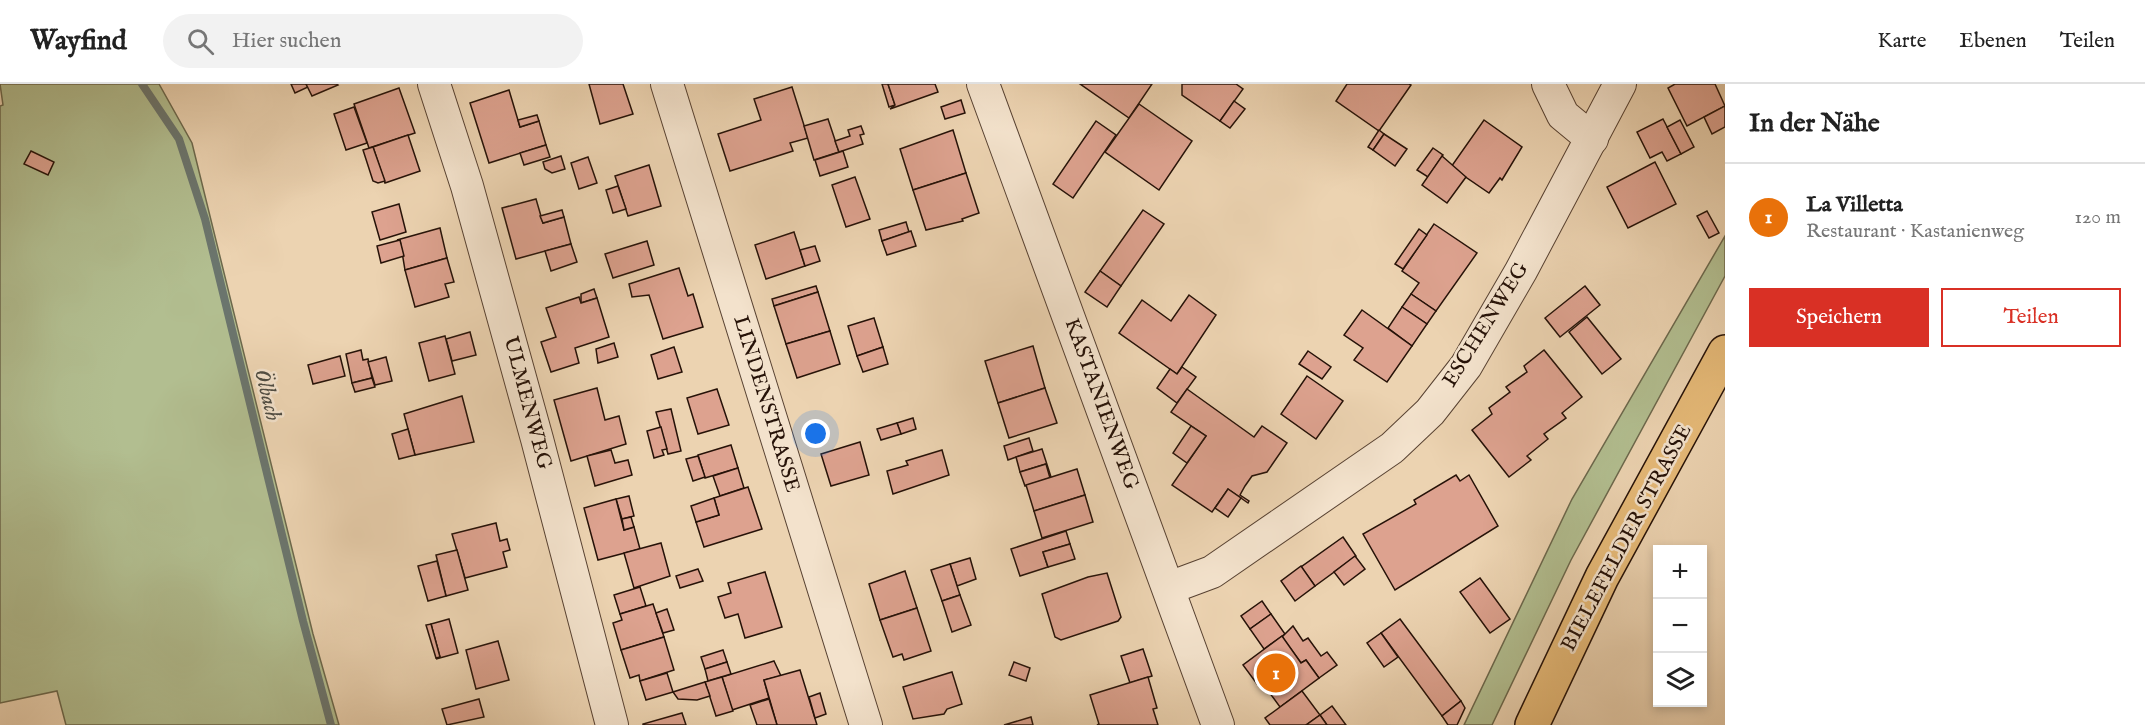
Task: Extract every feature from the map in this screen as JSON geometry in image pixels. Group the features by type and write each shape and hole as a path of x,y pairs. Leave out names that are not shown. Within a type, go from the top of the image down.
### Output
{"main road":[{"name":"BIELEFELDER STRASSE","path":"1532,725 1602,577 1725,352"}],"street":[{"name":"ULMENWEG","path":"434,84 466,186 537,439 612,725"},
{"name":"LINDENSTRASSE","path":"667,84 866,725"},
{"name":"KASTANIENWEG","path":"983,84 1218,725"},
{"path":"1548,84 1563,115 1592,139"},
{"name":"ESCHENWEG","path":"1169,588 1212,572 1392,448 1430,412 1466,366 1521,271 1620,84"}],"green space":[{"path":"0,84 159,84 192,143 313,634 339,725 66,725 57,691 0,703 0,106 3,105"},
{"path":"1725,236 1725,276 1571,560 1492,725 1464,725 1572,499"}],"building":[{"path":"291,84 306,84 308,87 295,93"},
{"path":"306,84 337,84 338,85 312,96"},
{"path":"589,84 623,84 633,114 600,124"},
{"path":"882,84 888,84 895,105 889,107"},
{"path":"888,84 935,84 938,92 890,109 895,105"},
{"path":"1080,84 1152,84 1129,118"},
{"path":"1182,84 1236,84 1243,89 1220,121 1182,95"},
{"path":"1347,84 1411,85 1379,131 1336,101"},
{"path":"1675,84 1715,84 1725,106 1687,126 1668,88"},
{"path":"792,87 808,138 790,143 793,151 730,171 718,134 761,120 754,99"},
{"path":"399,88 415,133 369,148 354,104"},
{"path":"509,90 520,127 539,121 546,145 489,163 470,103"},
{"path":"961,100 965,113 945,119 941,107"},
{"path":"1234,101 1245,109 1230,128 1220,121"},
{"path":"1139,104 1192,141 1159,190 1105,152"},
{"path":"1725,106 1725,127 1712,134 1704,117"},
{"path":"354,107 367,143 346,150 334,114"},
{"path":"537,115 539,121 520,127 518,120"},
{"path":"828,119 839,152 814,160 804,126"},
{"path":"1663,119 1681,154 1667,161 1662,152 1650,158 1637,132"},
{"path":"1484,120 1522,147 1502,180 1500,178 1489,193 1451,167"},
{"path":"1680,120 1694,147 1681,154 1667,127"},
{"path":"1096,121 1116,135 1073,198 1053,184"},
{"path":"861,126 864,134 860,135 863,144 839,152 835,141 850,136 848,130"},
{"path":"953,130 966,173 913,190 900,149"},
{"path":"1379,130 1384,134 1373,150 1368,147"},
{"path":"1384,134 1407,149 1395,166 1373,150"},
{"path":"408,135 420,171 385,183 373,147"},
{"path":"546,145 550,157 524,165 520,153"},
{"path":"373,147 385,181 378,183 373,181 363,150"},
{"path":"1433,148 1443,155 1428,177 1417,170"},
{"path":"31,151 54,162 48,175 24,164"},
{"path":"843,151 848,167 820,176 815,160"},
{"path":"561,156 565,169 552,173 545,169 543,162"},
{"path":"1442,156 1466,177 1447,203 1422,185"},
{"path":"588,157 597,183 579,189 571,163"},
{"path":"1655,162 1676,204 1628,228 1607,187"},
{"path":"649,165 661,206 628,216 615,176"},
{"path":"966,173 979,213 962,219 963,221 926,230 913,190"},
{"path":"855,177 870,219 846,227 832,185"},
{"path":"618,186 626,209 613,213 606,190"},
{"path":"536,199 543,223 564,217 571,244 516,259 502,208"},
{"path":"399,204 406,232 380,240 372,212"},
{"path":"562,210 564,217 543,223 540,216"},
{"path":"1143,210 1164,224 1121,286 1100,271"},
{"path":"1707,211 1719,233 1709,238 1697,216"},
{"path":"906,222 909,232 882,241 879,230"},
{"path":"1434,224 1477,253 1436,311 1411,294 1419,283 1402,271"},
{"path":"440,228 447,258 405,270 400,240 397,240"},
{"path":"1419,229 1427,235 1403,269 1395,264"},
{"path":"911,231 916,246 887,255 882,241"},
{"path":"794,232 805,266 766,279 755,245"},
{"path":"400,240 404,256 381,263 377,246"},
{"path":"647,241 654,265 613,278 605,254"},
{"path":"571,244 577,262 551,271 545,251"},
{"path":"815,246 820,261 805,266 800,250"},
{"path":"447,258 454,282 445,284 449,297 415,307 405,270"},
{"path":"679,268 688,296 693,294 703,327 663,339 649,295 632,297 629,284"},
{"path":"1100,271 1121,286 1107,307 1085,292"},
{"path":"816,286 818,292 774,306 772,299"},
{"path":"1585,286 1600,305 1560,337 1545,318"},
{"path":"594,289 597,298 581,303 581,294"},
{"path":"818,292 830,331 786,344 774,306"},
{"path":"1411,294 1436,311 1427,324 1402,307"},
{"path":"1189,295 1216,315 1177,374 1119,333 1142,300 1171,321"},
{"path":"579,297 581,303 597,298 609,337 575,348 579,363 551,372 541,342 556,337 546,308"},
{"path":"1402,307 1427,324 1412,346 1388,328"},
{"path":"1362,310 1412,346 1387,382 1354,360 1363,348 1344,335"},
{"path":"1587,317 1621,359 1602,374 1569,332"},
{"path":"874,318 883,347 857,356 848,326"},
{"path":"830,331 840,364 797,378 786,344"},
{"path":"470,332 476,355 452,361 446,339"},
{"path":"445,336 455,374 429,381 419,343"},
{"path":"614,343 618,357 598,363 596,349"},
{"path":"1033,346 1045,388 998,403 985,361"},
{"path":"674,347 682,372 658,379 651,355"},
{"path":"883,347 888,364 863,372 857,356"},
{"path":"361,350 363,360 368,359 372,378 352,383 346,354"},
{"path":"1544,350 1582,397 1562,413 1566,418 1544,434 1548,439 1527,456 1531,460 1509,477 1472,430 1492,414 1489,408 1510,392 1506,387 1527,372 1524,366"},
{"path":"1308,351 1331,367 1322,379 1299,364"},
{"path":"340,356 345,376 313,384 308,365"},
{"path":"386,357 392,381 375,385 368,362"},
{"path":"1182,367 1196,377 1177,403 1157,388 1170,369 1177,374"},
{"path":"1307,376 1343,401 1316,439 1281,414"},
{"path":"372,378 375,387 355,392 352,383"},
{"path":"597,388 605,420 619,416 626,444 571,461 554,400"},
{"path":"1045,388 1057,423 1009,438 998,403"},
{"path":"717,389 729,425 698,434 687,398"},
{"path":"1187,389 1254,437 1262,426 1287,443 1267,472 1252,476 1245,486 1240,495 1249,501 1248,503 1228,489 1212,512 1172,485 1206,436 1171,412"},
{"path":"462,396 474,442 415,455 404,414"},
{"path":"671,409 681,451 668,454 656,412"},
{"path":"913,418 916,429 901,434 897,423"},
{"path":"897,423 901,434 881,440 877,429"},
{"path":"1191,426 1206,436 1187,463 1173,453"},
{"path":"661,427 667,449 662,450 664,455 654,458 647,431"},
{"path":"408,429 415,455 399,459 392,434"},
{"path":"1029,438 1033,451 1008,460 1004,446"},
{"path":"860,442 869,475 831,486 821,454"},
{"path":"731,445 738,468 705,478 698,455"},
{"path":"1042,449 1051,477 1046,464 1020,472 1016,457"},
{"path":"611,450 615,463 628,460 632,475 595,486 587,456"},
{"path":"942,450 949,475 893,494 887,471 908,465 906,461"},
{"path":"698,456 705,477 693,481 686,459"},
{"path":"1046,464 1050,478 1025,486 1020,472"},
{"path":"738,468 744,488 720,496 713,476"},
{"path":"1077,469 1085,495 1034,511 1026,485"},
{"path":"1456,475 1460,481 1469,475 1498,526 1395,590 1363,534 1416,504 1414,500"},
{"path":"748,487 762,529 704,547 696,522 719,515 714,498"},
{"path":"1228,489 1241,498 1228,517 1215,508"},
{"path":"1085,495 1093,522 1042,538 1034,511"},
{"path":"629,496 634,516 622,519 616,499"},
{"path":"714,498 719,515 696,522 691,506"},
{"path":"616,499 624,530 634,527 640,549 598,560 584,508"},
{"path":"631,517 634,527 624,530 622,519"},
{"path":"496,523 500,541 507,539 510,550 503,552 507,567 465,578 452,534"},
{"path":"1066,531 1070,544 1043,552 1048,567 1020,576 1011,549"},
{"path":"1343,537 1356,556 1315,586 1301,567"},
{"path":"661,543 670,576 634,588 624,553"},
{"path":"1070,544 1075,559 1048,567 1043,552"},
{"path":"457,550 468,590 446,596 436,555"},
{"path":"1355,556 1365,569 1344,585 1334,572"},
{"path":"970,558 976,579 957,586 950,564"},
{"path":"437,561 446,596 428,601 418,566"},
{"path":"950,564 960,595 942,601 931,570"},
{"path":"1301,566 1315,586 1295,601 1281,581"},
{"path":"698,569 703,581 680,588 676,576"},
{"path":"905,571 917,608 880,620 869,584"},
{"path":"765,572 782,627 745,638 738,614 725,618 718,597 731,593 728,583"},
{"path":"1107,573 1121,617 1118,621 1061,640 1055,637 1042,594 1088,577"},
{"path":"1480,578 1510,619 1490,633 1460,592"},
{"path":"640,587 646,606 620,614 614,595"},
{"path":"960,595 971,625 952,632 942,601"},
{"path":"1262,601 1271,614 1250,629 1241,616"},
{"path":"653,604 664,637 621,650 613,623 622,620 620,614"},
{"path":"917,608 931,651 904,660 902,654 893,657 880,620"},
{"path":"667,609 674,630 663,633 656,613"},
{"path":"1271,614 1285,634 1264,649 1250,629"},
{"path":"449,619 458,653 436,659 440,657 431,624"},
{"path":"1400,619 1461,701 1442,716 1381,633"},
{"path":"431,624 440,657 436,658 426,625"},
{"path":"1293,626 1303,641 1308,638 1321,656 1327,652 1337,665 1319,678 1306,660 1301,663 1282,637"},
{"path":"1381,633 1398,657 1384,667 1367,643"},
{"path":"1282,636 1301,663 1306,660 1319,678 1280,707 1261,681 1257,684 1243,665"},
{"path":"664,637 674,670 640,681 639,675 630,678 621,650"},
{"path":"498,641 509,680 476,689 466,650"},
{"path":"1143,649 1152,676 1130,683 1121,656"},
{"path":"723,650 727,662 705,669 701,657"},
{"path":"774,661 781,676 764,680 769,698 732,710 722,677"},
{"path":"727,662 731,674 708,681 705,669"},
{"path":"1014,662 1030,668 1026,681 1009,675"},
{"path":"800,670 817,725 777,725 764,680"},
{"path":"952,672 962,704 947,709 944,714 913,719 903,687"},
{"path":"667,673 673,692 646,700 640,681"},
{"path":"722,677 733,711 716,716 705,682"},
{"path":"1148,677 1157,708 1153,709 1158,725 1097,725 1099,724 1090,695"},
{"path":"705,682 710,696 697,700 678,699 673,692"},
{"path":"1302,691 1320,715 1306,725 1270,725 1265,718"},
{"path":"820,693 826,714 815,718 809,697"},
{"path":"479,699 484,717 447,725 442,709"},
{"path":"769,699 777,725 757,725 750,705"},
{"path":"1461,701 1465,708 1457,725 1448,725 1442,716"},
{"path":"1332,706 1346,725 1327,725 1320,715"},
{"path":"682,713 686,725 643,725 643,724"},
{"path":"1320,715 1327,725 1306,725"},
{"path":"1031,717 1033,725 1004,725"}],"waterway":[{"name":"Ölbach","path":"142,84 179,139 205,219 303,621 331,725"}],"place":[{"name":"La Villetta","path":"1276,673"}]}
